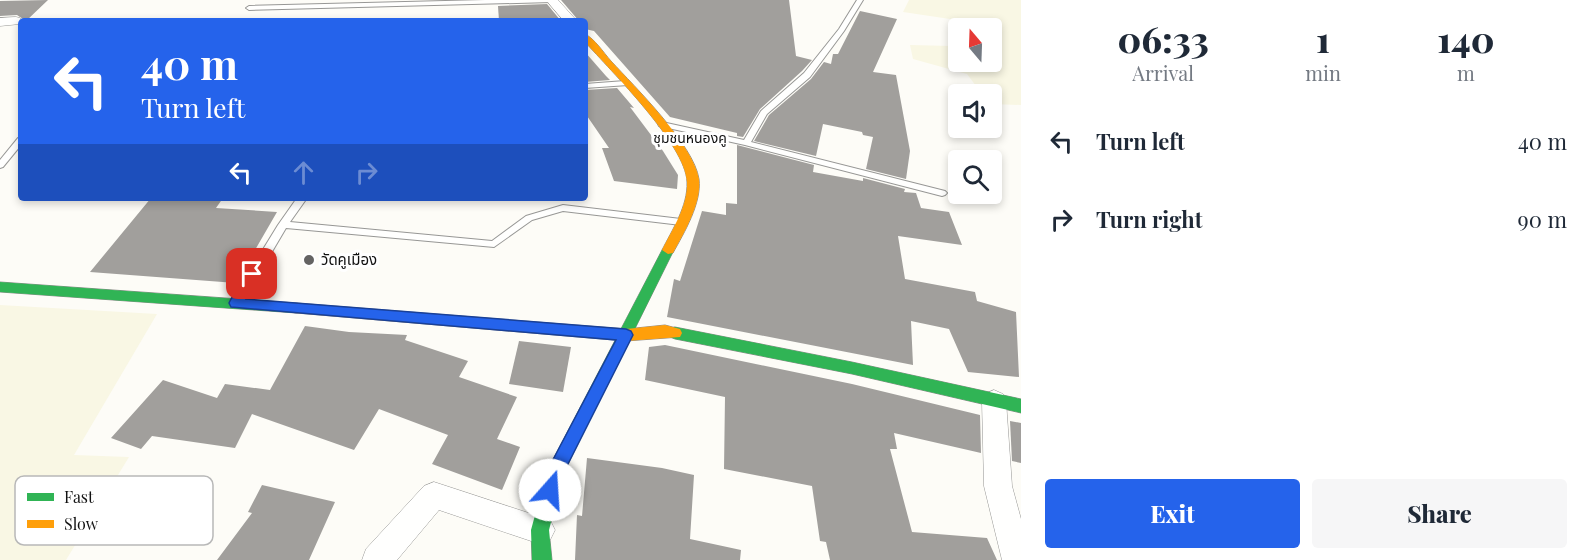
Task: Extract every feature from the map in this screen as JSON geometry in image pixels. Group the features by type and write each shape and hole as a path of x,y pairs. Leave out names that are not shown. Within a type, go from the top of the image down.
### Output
{"street":[{"path":"552,0 568,18"},
{"path":"0,22 15,21"},
{"path":"542,560 540,530 556,471 682,222 696,183 690,161 662,124 588,40"},
{"path":"0,287 236,303 626,335 665,331 852,368 1021,406"},
{"path":"994,401 998,486 1017,560"},
{"path":"377,560 434,495 540,530"}],"lane":[{"path":"249,8 552,0"},
{"path":"746,143 764,113 807,75 842,30 860,0"},
{"path":"588,86 625,83"},
{"path":"662,124 942,193"},
{"path":"0,165 18,144"},
{"path":"236,303 300,201"},
{"path":"283,225 494,244 529,218 563,208 682,222"}],"shaded area":[{"path":"909,0 1021,0 1021,105 1002,104 1002,84 974,84 967,74 960,72 1002,72 1002,18 948,19 903,12"},
{"path":"910,45 948,46 948,69 913,59"},
{"path":"0,305 157,314 74,455 129,457 117,476 15,476 15,545 75,545 66,560 0,560"}],"building":[{"path":"48,0 29,18 22,18 17,15 0,16 0,1"},
{"path":"561,0 789,0 796,56 812,60 760,109 743,137 737,136 737,133 670,117 594,31 588,30 588,18 576,18"},
{"path":"547,4 559,18 499,18 498,6"},
{"path":"860,11 897,19 873,72 896,75 910,151 906,179 866,169 873,137 863,135 862,132 823,124 816,156 754,141 769,115 811,79 824,62 831,64 833,54 838,54"},
{"path":"588,55 606,76 610,80 588,82"},
{"path":"617,88 634,108 630,107 678,175 677,189 614,181 602,148 609,148 588,117 588,90"},
{"path":"737,145 814,165 813,172 863,181 863,178 905,189 904,192 916,193 921,208 949,212 962,245 898,236 905,279 975,292 977,301 1016,312 1019,377 968,372 949,329 911,321 913,365 667,317 674,279 680,281 702,211 726,215 726,203 737,204"},
{"path":"149,201 221,201 216,208 277,212 236,283 90,272"},
{"path":"305,326 349,332 407,335 405,340 468,361 459,377 517,397 497,439 520,447 502,490 432,464 448,435 379,409 354,450 252,414 235,448 152,436 141,449 111,438 163,380 217,398 225,384 270,390"},
{"path":"519,341 571,347 563,392 509,384"},
{"path":"665,345 852,384 980,415 981,453 894,433 897,449 890,449 912,532 987,538 997,560 830,560 826,542 820,541 812,486 724,469 725,397 645,380 649,347"},
{"path":"1010,421 1021,423 1021,463 1012,461"},
{"path":"587,458 662,468 694,475 690,539 741,550 740,560 575,560 577,515 582,516"},
{"path":"262,485 335,502 309,560 217,560 252,513 248,512"}],"traffic: fast":[{"path":"542,560 540,530 556,471 668,250"},
{"path":"0,287 296,308"},
{"path":"675,333 852,368 1021,406"}],"traffic: slow":[{"path":"588,40 648,107 689,166 693,180 691,198 668,250"},
{"path":"296,308 626,335 665,331 675,333"}],"place":[{"name":"วัดคูเมือง","path":"309,260"}],"district":[{"name":"ชุมชนหนองคู","path":"690,138"}],"route":[{"path":"252,274 236,303 626,335 556,471 550,490"}]}
